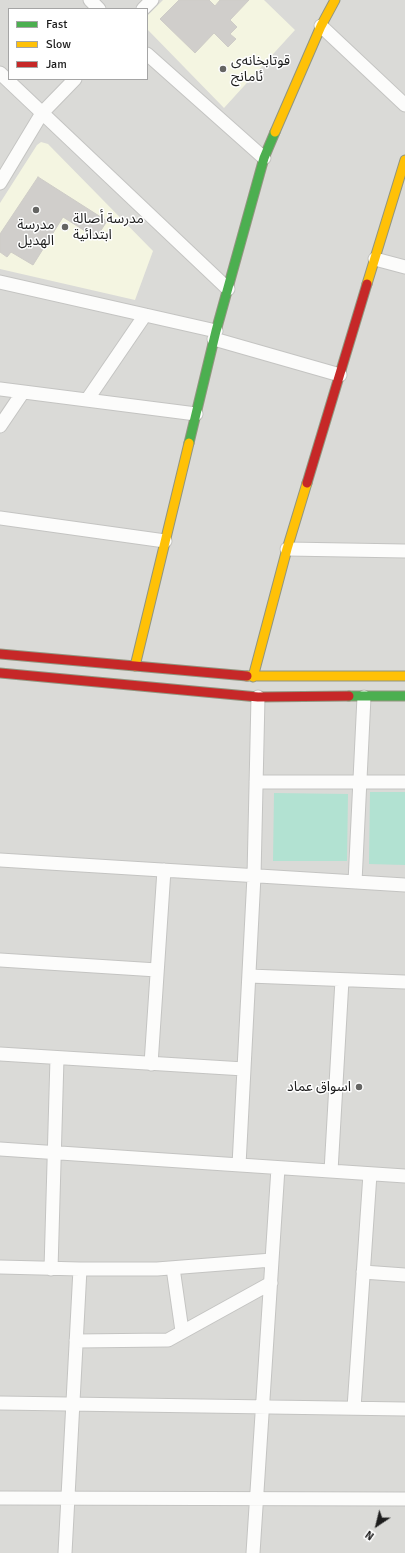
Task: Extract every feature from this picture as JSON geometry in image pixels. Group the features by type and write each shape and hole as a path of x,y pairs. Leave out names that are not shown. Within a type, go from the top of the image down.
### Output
{"street":[{"path":"90,0 98,8"},
{"path":"144,8 152,0"},
{"path":"135,666 215,335 264,158 322,26 335,0"},
{"path":"322,26 405,104"},
{"path":"148,55 264,158"},
{"path":"0,73 228,289"},
{"path":"0,183 42,113 74,80"},
{"path":"253,677 287,549 405,160"},
{"path":"375,259 405,267"},
{"path":"0,282 145,315 215,335 340,375"},
{"path":"87,400 145,315"},
{"path":"0,389 196,414"},
{"path":"0,426 22,392"},
{"path":"0,518 165,541"},
{"path":"287,549 405,551"},
{"path":"0,654 253,677 405,676"},
{"path":"189,692 192,671"},
{"path":"0,673 189,692 258,697 405,696"},
{"path":"239,1166 254,876 258,697"},
{"path":"355,882 364,697"},
{"path":"256,782 405,782"},
{"path":"0,860 405,885"},
{"path":"151,1064 164,870"},
{"path":"0,960 157,970"},
{"path":"249,976 405,982"},
{"path":"331,1171 342,980"},
{"path":"0,1054 244,1069"},
{"path":"51,1269 57,1058"},
{"path":"0,1149 405,1176"},
{"path":"253,1553 278,1168"},
{"path":"354,1408 370,1174"},
{"path":"0,1267 51,1269 172,1268 272,1260"},
{"path":"172,1268 182,1331"},
{"path":"65,1553 80,1269"},
{"path":"363,1272 405,1275"},
{"path":"76,1341 168,1340 271,1282"},
{"path":"0,1403 405,1409"},
{"path":"0,1498 405,1499"}],"shaded area":[{"path":"0,0 405,0 405,1553 0,1553"},
{"name":"قوتابخانەى ئامانج","path":"163,0 264,0 295,30 224,108 148,30 148,15"},
{"name":"مدرسة أصالة ابتدائية","path":"41,142 48,144 153,251 135,300 0,269 0,203 37,145"}],"green space":[{"path":"370,792 405,792 405,865 369,864"},
{"path":"274,793 348,794 347,861 273,861"}],"building":[{"path":"179,0 209,0 215,6 220,0 249,0 230,20 237,27 230,34 236,39 228,47 214,33 195,53 160,19"},
{"path":"38,177 107,221 96,238 63,217 33,265 11,252 7,257 0,252 0,234"}],"traffic: fast":[{"path":"189,443 216,331 264,158 275,132"},
{"path":"349,696 405,696"}],"traffic: slow":[{"path":"275,132 321,26 335,0"},
{"path":"367,284 405,160"},
{"path":"135,666 189,443"},
{"path":"253,677 287,549 307,483"},
{"path":"247,676 405,676"}],"traffic: jam":[{"path":"307,483 367,284"},
{"path":"0,654 247,676"},
{"path":"0,673 258,697 349,696"}],"place":[{"name":"قوتابخانەى ئامانج","path":"223,69"},
{"name":"مدرسة الهديل","path":"36,210"},
{"name":"مدرسة أصالة ابتدائية","path":"65,227"},
{"name":"اسواق عماد","path":"359,1087"}]}
